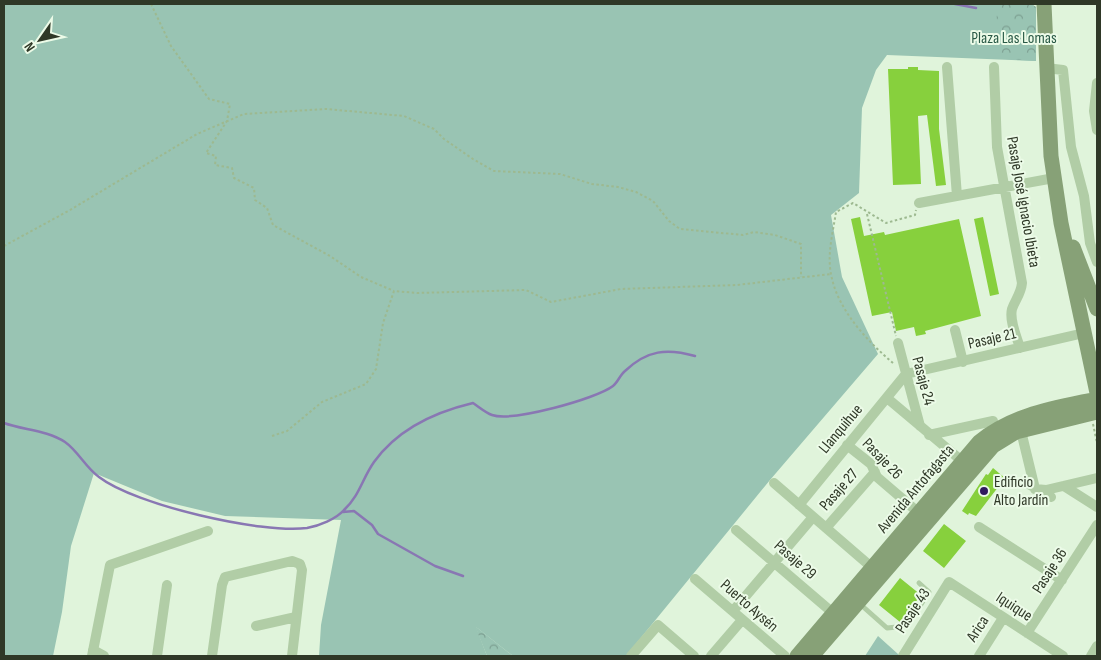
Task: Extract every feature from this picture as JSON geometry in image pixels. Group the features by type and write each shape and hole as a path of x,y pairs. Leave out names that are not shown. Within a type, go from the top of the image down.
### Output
{"street":[{"path":"1044,4 1046,68 1054,178 1061,223 1097,393"},
{"path":"947,67 957,196"},
{"name":"Pasaje José Ignacio Ibieta","path":"994,67 997,147 1003,188 1022,283 1021,291 1012,310 1011,317 1020,348"},
{"path":"1046,68 1063,70 1071,147 1084,196 1090,243 1097,262"},
{"path":"1097,83 1094,103 1097,130"},
{"path":"919,203 1054,178"},
{"path":"1058,198 1070,240 1096,301"},
{"path":"955,330 963,362"},
{"name":"Pasaje 21","path":"906,374 1084,333"},
{"name":"Pasaje 24","path":"898,343 920,426"},
{"name":"Llanquihue","path":"799,505 906,374"},
{"path":"887,398 962,461"},
{"name":"Avenida Antofagasta","path":"812,656 858,602 876,571 919,513 962,461 984,438 1010,421 1028,414 1097,398"},
{"name":"Avenida Antofagasta","path":"797,656 834,613 876,571 988,451 1005,437 1021,431 1094,413"},
{"path":"929,435 994,421"},
{"path":"1021,431 1035,489"},
{"name":"Pasaje 26","path":"847,444 872,464 877,477 919,513"},
{"name":"Pasaje 27","path":"826,528 875,472"},
{"path":"1035,489 1064,486 1097,478"},
{"path":"1025,482 1051,498"},
{"path":"774,483 876,571"},
{"path":"1064,486 1097,507"},
{"path":"733,612 813,517"},
{"name":"Pasaje 36","path":"1027,633 1097,525"},
{"path":"980,527 1062,580"},
{"path":"104,656 92,653 110,565 208,530"},
{"name":"Pasaje 29","path":"736,530 834,613"},
{"path":"212,656 222,585 229,575 292,561 297,562 302,570 292,656"},
{"name":"Puerto Aysén","path":"695,579 784,656"},
{"name":"Iquique","path":"949,582 1063,656"},
{"name":"Pasaje 43","path":"903,656 949,582"},
{"path":"157,656 168,585"},
{"path":"256,626 296,617"},
{"name":"Arica","path":"979,656 1004,618"},
{"path":"711,656 742,620"},
{"path":"631,656 658,625 694,656"},
{"path":"1090,656 1097,646"}],"lane":[{"path":"858,602 887,628 907,626 929,592 919,583"}],"path":[{"path":"151,4 171,46 209,99 230,104 227,121 206,153 216,156 215,165 232,168 234,178 254,188 254,200 267,208 273,225 330,256 361,277 394,291 416,293 526,290 551,302 621,289 737,285 831,274"},
{"path":"4,246 70,210 189,139 244,114 302,109 356,110 404,116 434,129 466,154 494,170 560,174 592,184 618,187 636,192 653,201 669,221 680,229 742,235 754,232 775,235 801,244 801,277"},
{"path":"906,374 889,359 848,314 831,274 830,245 836,212 853,203 867,214 886,223 914,215 919,203"},
{"path":"867,214 898,343"},
{"path":"272,436 286,431 322,402 366,384 376,369 383,323 394,291"},
{"path":"1094,413 1097,443"}],"green space":[{"path":"4,4 1031,4 1036,7 1036,61 887,55 876,70 862,108 859,193 831,215 842,277 878,354 770,480 626,656 513,656 476,627 487,656 319,656 321,625 341,520 225,516 162,501 94,473 71,546 62,612 53,656 4,656"},
{"name":"Plaza Las Lomas","path":"999,4 1031,4 1036,7 1036,61 989,58"},
{"path":"475,626 513,656 487,656"},
{"path":"878,636 898,654 899,656 865,656"}],"building":[{"path":"908,67 918,67 918,70 939,71 939,129 946,185 936,186 927,115 918,116 921,184 893,185 888,69 908,69"},
{"path":"860,217 864,236 884,232 885,235 959,219 981,316 925,331 926,334 916,336 914,327 896,331 892,312 872,316 851,219"},
{"path":"983,217 999,294 990,296 974,219"},
{"name":"Edificio Alto Jardín","path":"993,468 1005,478 976,516 969,513 968,515 962,511 986,474 988,475"},
{"path":"944,524 966,541 944,568 923,551"},
{"path":"900,578 921,595 900,622 879,605"}],"waterway":[{"path":"955,4 976,8"},
{"path":"4,423 58,438 70,446 99,477 140,498 231,522 287,529 307,528 327,522 341,513 354,499 370,468 383,451 405,432 431,417 473,403 492,415 502,416 554,408 590,397 613,386 633,364 649,355 675,352 695,356"},
{"path":"343,512 354,511 372,525 378,534 435,566 463,576"}],"place":[{"name":"Edificio Alto Jardín","path":"984,491"}]}
